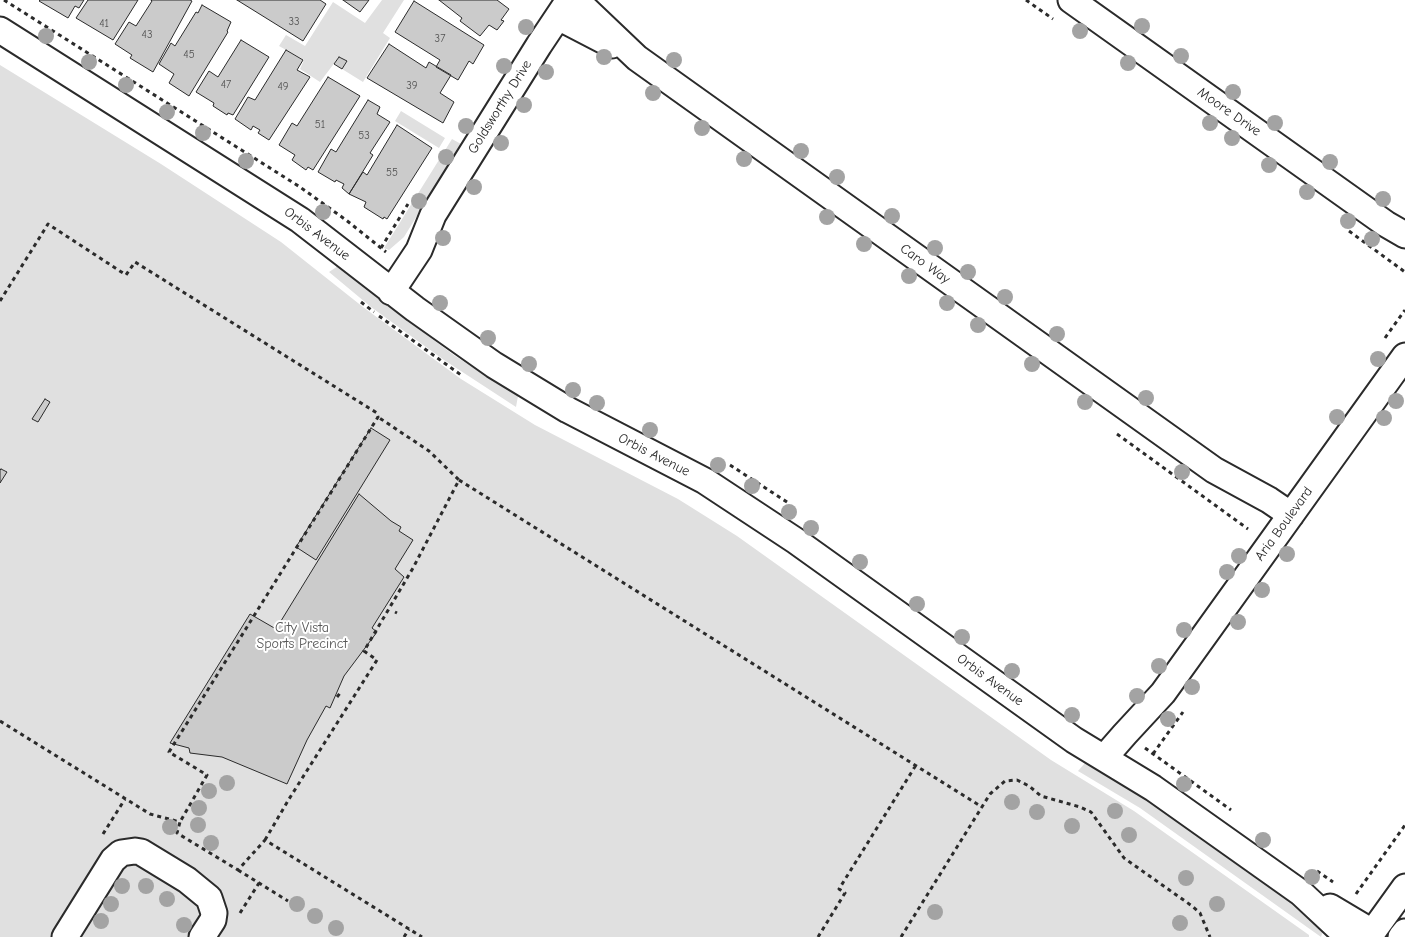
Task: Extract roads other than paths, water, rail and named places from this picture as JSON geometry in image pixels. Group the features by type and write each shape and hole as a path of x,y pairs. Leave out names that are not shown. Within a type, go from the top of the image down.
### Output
{"street":[{"name":"Caro Way","path":"576,0 637,58"},
{"name":"Moore Drive","path":"1071,0 1395,230 1405,243"},
{"name":"Caro Way","path":"563,9 637,58 1214,470 1259,514 1285,523"},
{"name":"Goldsworthy Drive","path":"383,284 394,258 433,215 563,9"},
{"name":"Orbis Avenue","path":"0,30 271,200 324,237 450,336 538,392 593,424 705,481 796,540 1074,740 1153,788 1301,893 1348,937"},
{"name":"Aria Boulevard","path":"1114,764 1125,734 1164,693 1405,356"},
{"path":"65,937 114,860 120,853 135,850 187,880 209,898 214,913 213,920 202,937"},
{"path":"1371,934 1405,887"},
{"name":"Orbis Avenue","path":"1301,893 1342,913 1371,934"},
{"path":"1401,937 1405,932"}],"park label":[{"name":"City Vista Sports Precinct","path":"302,636"}]}
